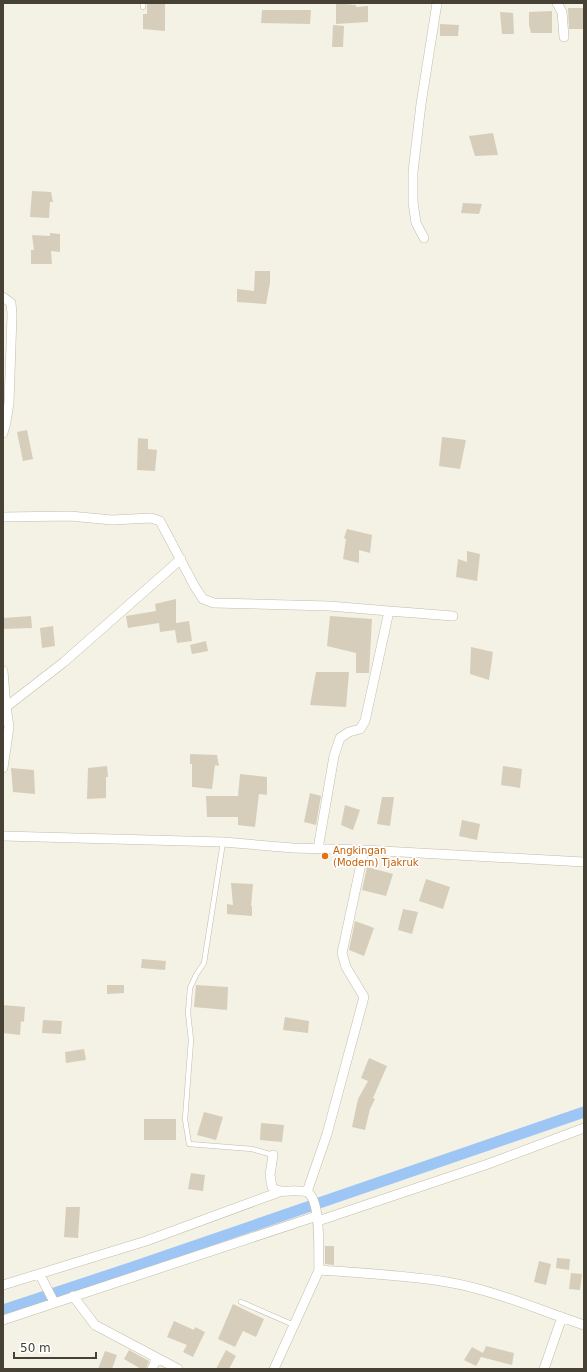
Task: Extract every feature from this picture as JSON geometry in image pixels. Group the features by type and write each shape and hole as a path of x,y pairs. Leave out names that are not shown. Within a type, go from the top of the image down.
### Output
{"street":[{"path":"424,238 416,223 413,202 413,172 421,104 437,3"},
{"path":"557,3 562,12 564,37"},
{"path":"3,298 12,303 12,315 9,403 3,433"},
{"path":"3,516 70,516 112,520 151,518 160,521 195,587 203,599 214,603 329,606 453,616"},
{"path":"6,706 64,662 181,559"},
{"path":"318,849 334,756 340,738 349,732 360,729 365,721 389,611"},
{"path":"3,671 9,727 3,768"},
{"path":"3,836 223,842 293,848 364,850 584,862"},
{"path":"274,1369 319,1270 317,1217 309,1194 327,1134 364,997 346,967 342,953 364,850"},
{"path":"3,1320 53,1301 73,1296 317,1217 488,1164 584,1128"},
{"path":"273,1155 270,1183 274,1190 298,1190 309,1194"},
{"path":"3,1285 40,1275 146,1241 282,1191"},
{"path":"319,1270 418,1278 448,1282 479,1290 584,1325"},
{"path":"40,1275 53,1301"},
{"path":"73,1296 95,1325 178,1369"},
{"path":"544,1369 562,1317"},
{"path":"152,1369 157,1358"}],"lane":[{"path":"223,842 204,963 190,988 188,1013 191,1040 186,1120 188,1144 252,1149 273,1155"},
{"path":"241,1302 294,1325"}],"building":[{"path":"147,3 165,3 165,31 143,29 143,14 147,14"},
{"path":"336,3 356,5 356,7 368,6 368,22 336,24"},
{"path":"568,8 584,8 584,29 569,29"},
{"path":"262,10 311,10 310,24 261,23"},
{"path":"552,11 552,33 531,33 529,25 529,12"},
{"path":"500,12 513,13 514,34 502,34"},
{"path":"440,24 459,25 458,36 440,36"},
{"path":"333,25 344,26 343,47 332,47"},
{"path":"493,133 498,155 475,156 469,136"},
{"path":"32,191 51,192 53,202 50,202 49,218 30,217"},
{"path":"463,203 482,204 479,214 461,213"},
{"path":"50,233 60,234 60,252 51,251 52,264 31,264 31,250 34,250 32,235 50,236"},
{"path":"255,271 270,271 270,283 266,304 237,302 237,289 254,291"},
{"path":"27,430 33,459 23,461 17,432"},
{"path":"442,437 466,440 460,469 439,466"},
{"path":"138,438 148,439 148,449 157,450 155,471 137,470"},
{"path":"347,529 372,535 370,553 359,550 359,563 343,559 346,539 344,538"},
{"path":"467,551 480,554 477,581 456,577 458,559 467,562"},
{"path":"176,599 176,623 189,621 192,641 177,643 175,630 160,632 159,623 128,628 126,616 156,611 155,604"},
{"path":"31,616 32,628 3,629 3,618"},
{"path":"330,616 372,619 369,673 356,673 356,653 327,646"},
{"path":"53,626 55,646 42,648 40,628"},
{"path":"206,641 208,651 192,654 190,645"},
{"path":"471,647 493,652 489,680 470,674"},
{"path":"316,672 349,672 346,707 310,705"},
{"path":"190,754 217,755 219,766 215,765 212,789 192,787 192,764 190,764"},
{"path":"107,766 108,777 106,777 106,798 87,799 88,768"},
{"path":"503,766 522,769 520,788 501,785"},
{"path":"11,768 34,770 35,794 13,792"},
{"path":"240,774 267,777 267,795 259,794 255,827 238,825 238,817 207,817 206,796 238,796"},
{"path":"310,793 321,796 316,825 304,822"},
{"path":"382,797 394,797 390,826 377,824"},
{"path":"345,805 360,810 353,830 341,825"},
{"path":"462,820 480,824 477,840 459,836"},
{"path":"367,867 393,874 386,896 362,890"},
{"path":"426,879 450,887 443,909 419,901"},
{"path":"231,883 253,884 251,906 252,916 227,914 227,904 233,905"},
{"path":"403,909 418,912 412,934 398,930"},
{"path":"355,921 374,928 364,956 349,950"},
{"path":"142,959 166,961 165,970 141,968"},
{"path":"107,985 124,985 124,993 107,994"},
{"path":"196,985 228,987 227,1010 194,1007"},
{"path":"3,1005 25,1007 24,1022 21,1021 20,1035 3,1033"},
{"path":"285,1017 309,1021 308,1033 283,1030"},
{"path":"43,1020 62,1021 61,1034 42,1033"},
{"path":"84,1049 86,1060 66,1063 65,1052"},
{"path":"369,1058 387,1066 373,1098 375,1099 370,1109 365,1130 352,1127 358,1099 368,1081 361,1078"},
{"path":"204,1112 223,1117 216,1140 197,1135"},
{"path":"144,1119 176,1119 176,1140 144,1140"},
{"path":"261,1123 284,1125 282,1142 260,1140"},
{"path":"191,1173 205,1175 203,1191 188,1189"},
{"path":"66,1207 80,1207 78,1238 64,1237"},
{"path":"325,1246 334,1246 334,1265 325,1264"},
{"path":"557,1258 570,1259 569,1270 556,1268"},
{"path":"539,1261 551,1264 546,1285 534,1282"},
{"path":"571,1273 582,1274 580,1290 569,1289"},
{"path":"233,1304 264,1319 256,1337 243,1331 235,1347 218,1339"},
{"path":"174,1321 194,1330 195,1327 205,1332 193,1357 183,1352 187,1345 167,1337"},
{"path":"486,1346 514,1353 512,1365 481,1357 476,1366 464,1360 472,1347 483,1353"},
{"path":"129,1350 149,1361 146,1369 141,1369 124,1359"},
{"path":"226,1350 236,1356 229,1369 216,1369"},
{"path":"105,1351 117,1355 112,1369 98,1369"}],"waterway":[{"path":"3,1310 130,1268 584,1112"}],"place":[{"name":"Angkingan (Modern) Tjakruk","path":"325,856"}]}
